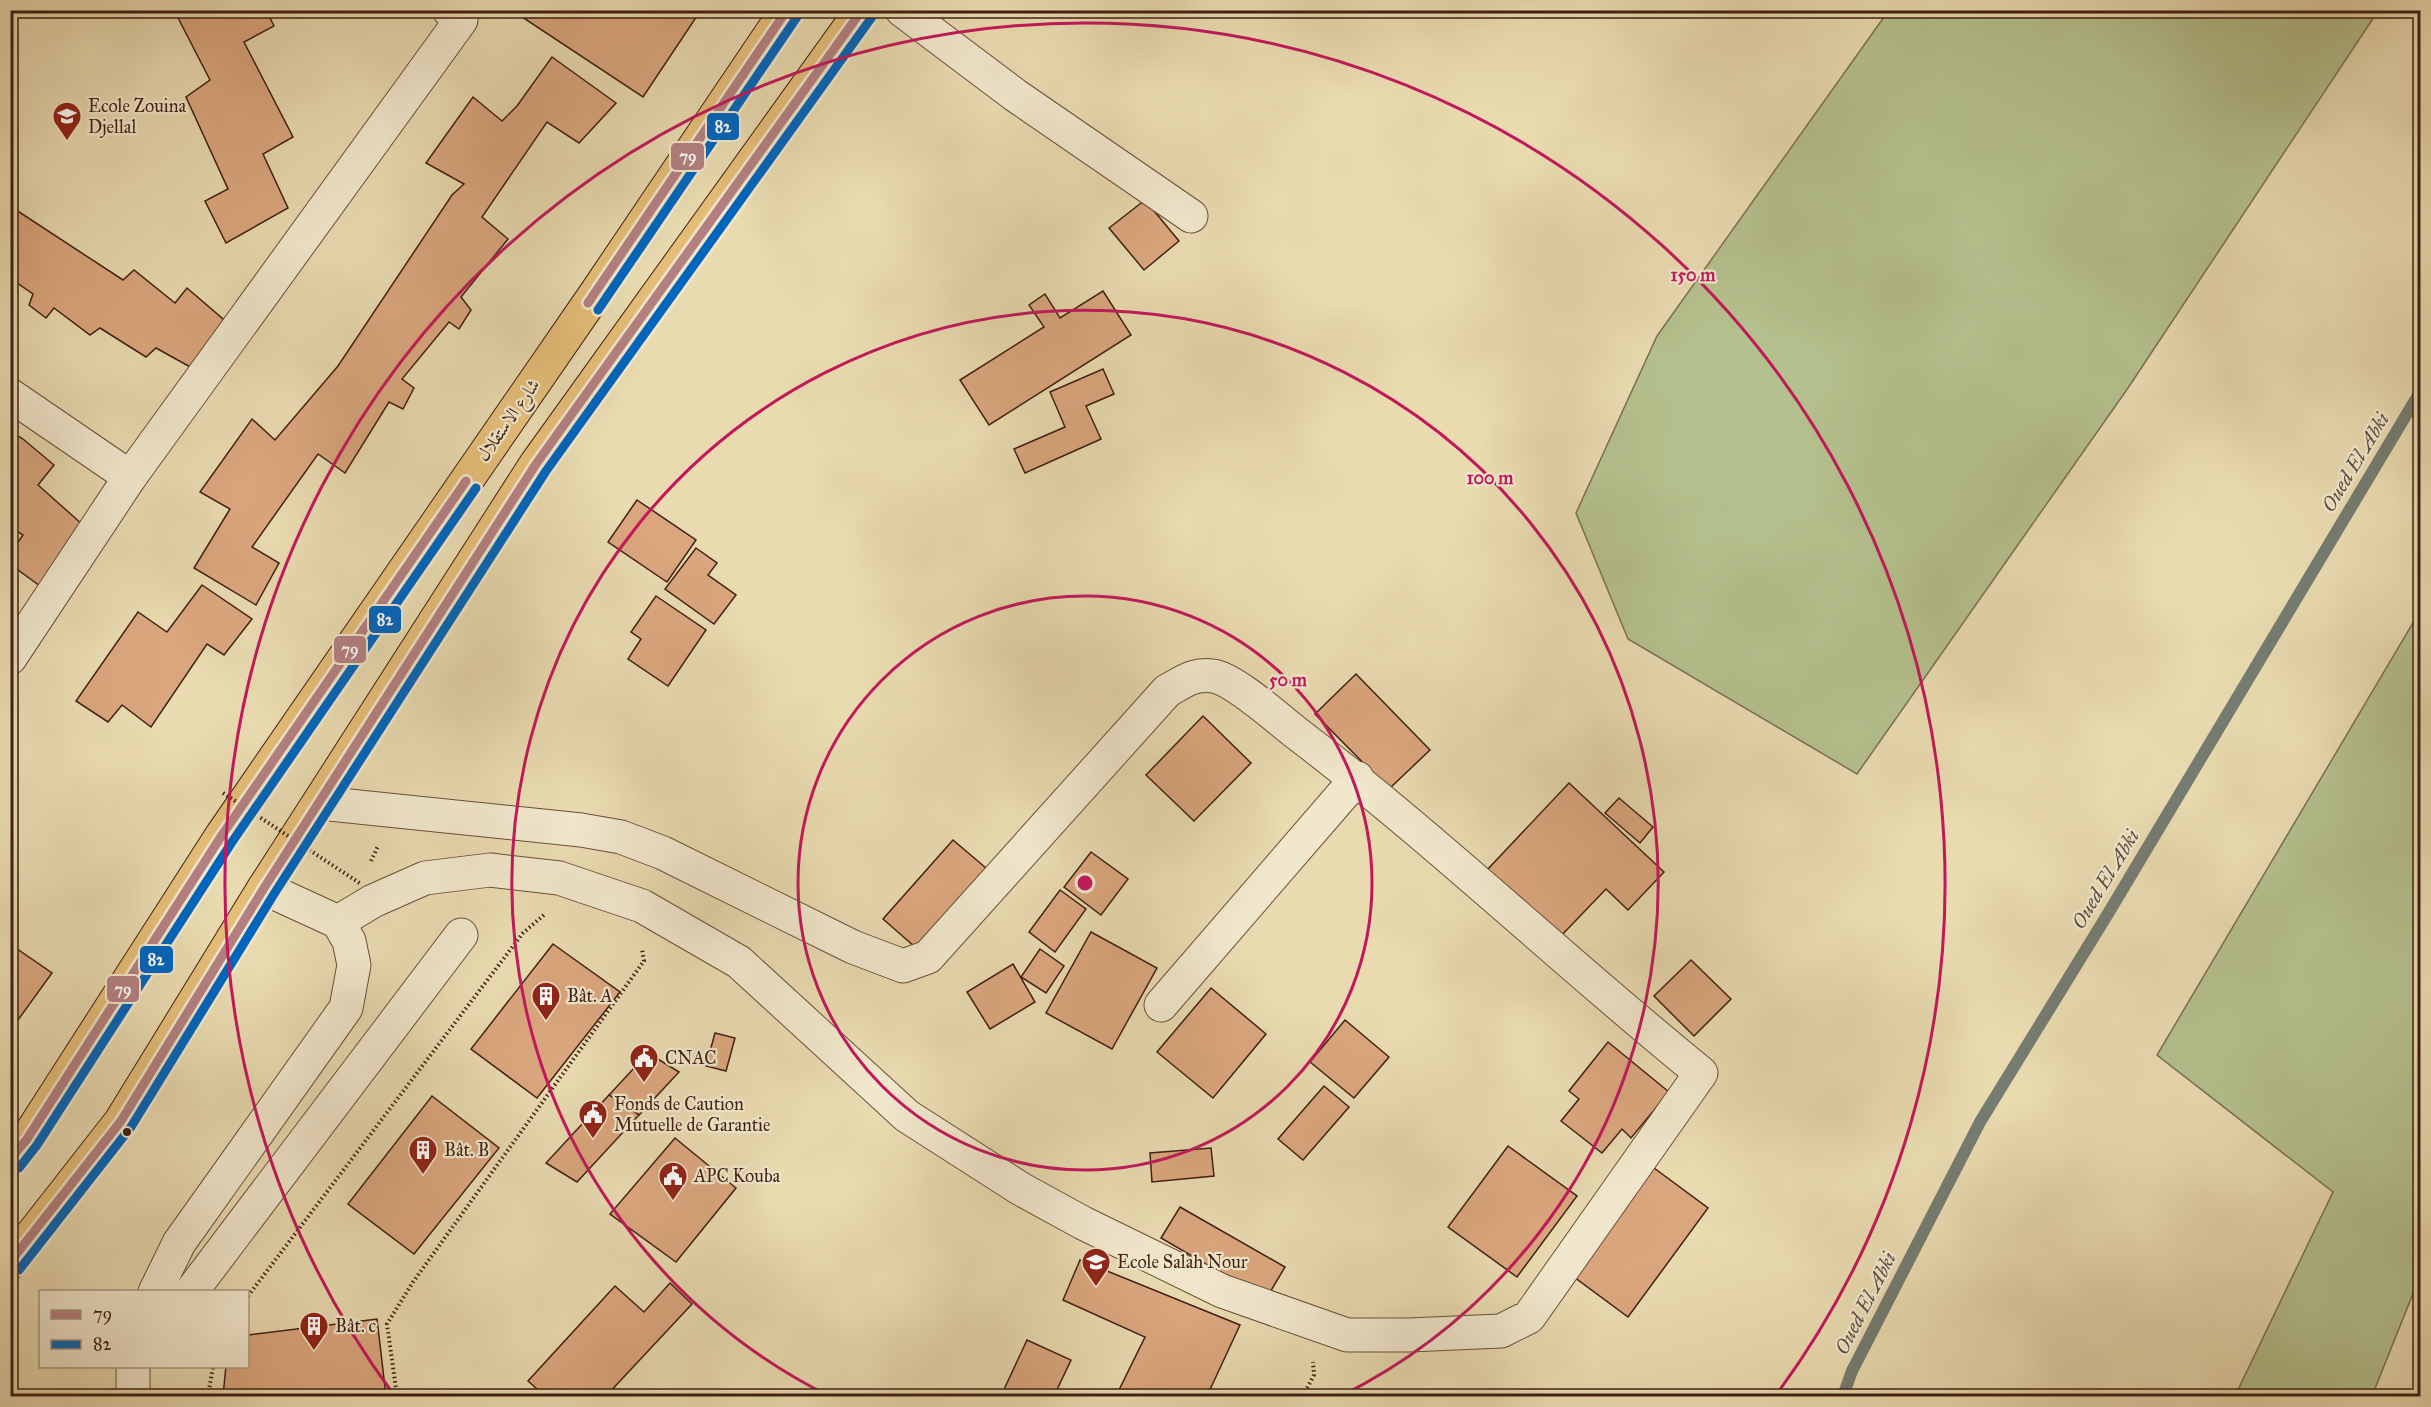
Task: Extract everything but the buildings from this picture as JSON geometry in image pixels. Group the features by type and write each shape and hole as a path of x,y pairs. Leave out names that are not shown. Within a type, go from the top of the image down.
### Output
{"main road":[{"name":"شارع الاستقلال","path":"10,1160 27,1139 222,835 787,10"},
{"path":"10,1263 121,1121 264,888 536,464 862,10"}],"street":[{"path":"902,10 1015,95 1191,216"},
{"path":"14,646 130,477 460,14"},
{"path":"10,395 130,477"},
{"path":"320,803 569,829 621,837 663,854 853,947 903,966 928,957 1167,692 1191,676 1215,676 1242,691 1357,778 1701,1073 1528,1317 1501,1331 1347,1335 1222,1291 1083,1223 1021,1189 908,1116 739,962 642,906 559,878 490,870 424,878 373,901 338,922"},
{"path":"1161,1005 1357,778"},
{"path":"156,1290 179,1243 346,1008 354,965 349,941 338,922 264,888"},
{"path":"193,1290 460,935"}],"path":[{"path":"223,793 361,884"},
{"path":"249,1295 523,933 546,913 553,911"},
{"path":"397,1396 387,1324 413,1282 644,961 642,943"},
{"path":"208,1396 213,1368"}],"green space":[{"path":"1889,10 2378,11 2128,388 1857,774 1628,639 1576,513 1657,336"},
{"path":"2420,611 2420,1276 2372,1396 2235,1396 2333,1192 2157,1055"}],"waterway":[{"name":"Oued El Abki","path":"1843,1396 1852,1371 1980,1122 2109,912 2420,392"}],"transit line":[{"name":"79","path":"588,303 787,10"},
{"name":"79","path":"10,1262 121,1121 264,888 536,464 862,10"},
{"name":"82","path":"598,310 797,17"},
{"name":"82","path":"19,1270 131,1127 274,894 546,471 872,17"},
{"name":"79","path":"10,1159 27,1139 222,835 466,481"},
{"name":"82","path":"19,1168 37,1145 232,842 476,488"}],"place":[{"name":"Ecole Zouina Djellal","path":"67,142"},
{"name":"Bât. A","path":"546,1022"},
{"name":"CNAC","path":"644,1084"},
{"name":"Fonds de Caution Mutuelle de Garantie","path":"593,1140"},
{"name":"Bât. B","path":"423,1176"},
{"name":"APC Kouba","path":"673,1202"},
{"name":"Ecole Salah Nour","path":"1096,1288"},
{"name":"Bât. c","path":"314,1352"}]}
